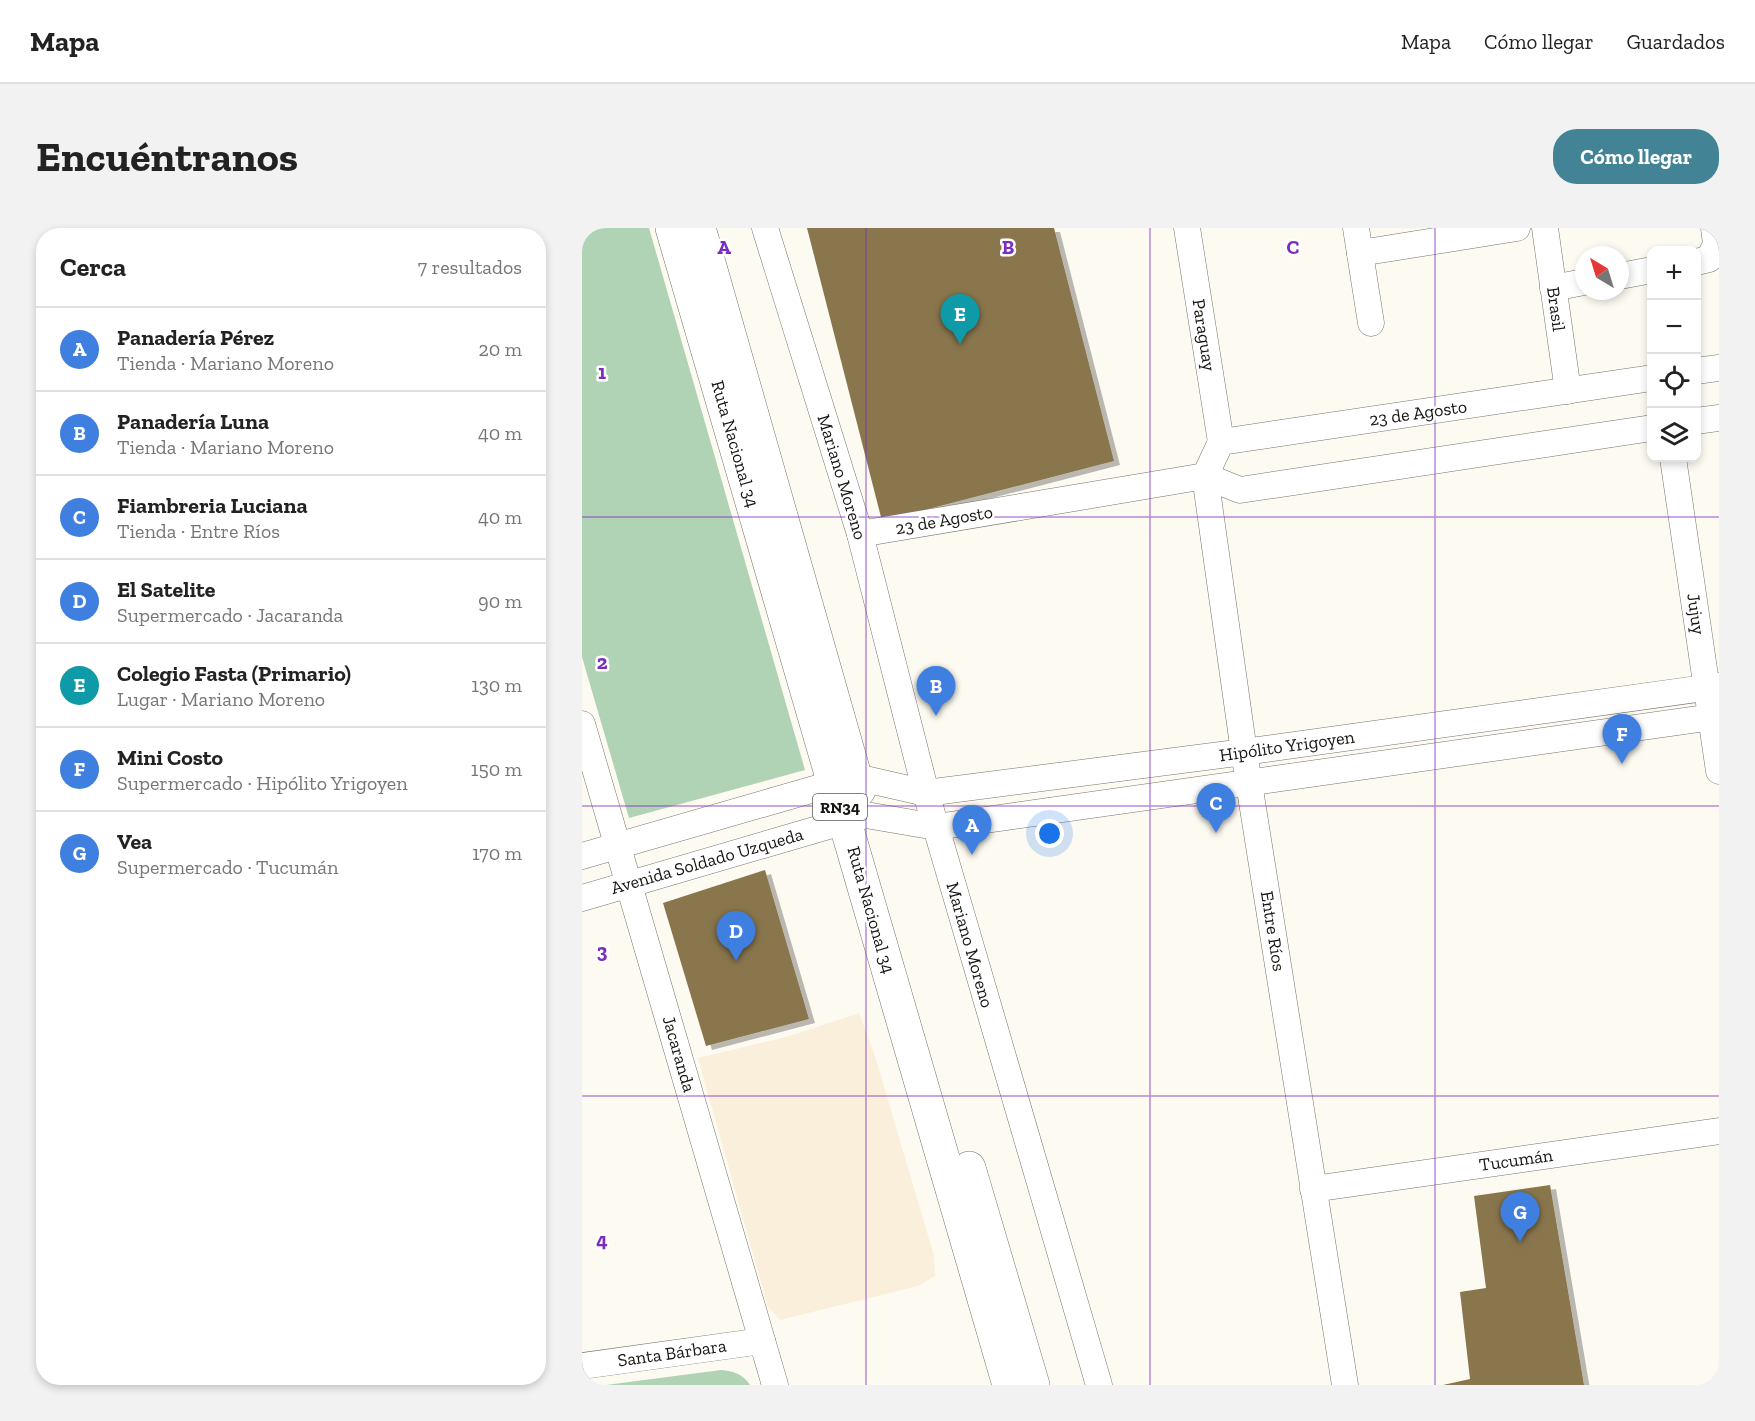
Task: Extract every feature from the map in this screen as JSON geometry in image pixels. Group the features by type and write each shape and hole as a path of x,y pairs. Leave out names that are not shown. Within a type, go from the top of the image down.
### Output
{"highway":[{"name":"Ruta Nacional 34","path":"672,228 845,780"},
{"name":"Ruta Nacional 34","path":"699,228 855,818 1009,1385"},
{"name":"Ruta Nacional 34","path":"855,818 1033,1385"}],"street":[{"name":"Mariano Moreno","path":"765,228 860,534 926,793 1099,1385"},
{"name":"Paraguay","path":"1187,228 1221,442"},
{"path":"1356,228 1371,323"},
{"path":"1360,253 1517,228"},
{"name":"Brasil","path":"1545,228 1568,391"},
{"path":"1701,261 1709,259 1716,244 1714,228"},
{"path":"1629,274 1647,271"},
{"path":"1553,288 1575,284"},
{"path":"1701,370 1719,368"},
{"name":"23 de Agosto","path":"1221,442 1647,379"},
{"path":"1701,420 1719,418"},
{"path":"1221,442 1205,476 1240,490 1647,429"},
{"name":"Jujuy","path":"1673,462 1713,687 1719,771"},
{"name":"23 de Agosto","path":"860,534 1205,476"},
{"name":"Entre Ríos","path":"1205,476 1244,752 1345,1385"},
{"name":"Hipólito Yrigoyen","path":"845,780 926,793 1244,752 1713,687"},
{"name":"Hipólito Yrigoyen","path":"855,818 936,827 1715,717"},
{"name":"Jacaranda","path":"582,724 775,1385"},
{"path":"582,856 845,780"},
{"name":"Avenida Soldado Uzqueda","path":"582,898 855,818"},
{"name":"Tucumán","path":"1313,1189 1719,1131"},
{"name":"Santa Bárbara","path":"582,1366 762,1341"}],"shaded area":[{"path":"859,1013 875,1056 934,1256 935,1276 918,1286 780,1320 768,1307 698,1058 786,1037"}],"green space":[{"path":"582,228 649,228 805,770 629,818 582,657"},
{"path":"721,1370 737,1374 750,1385 606,1385"}],"building":[{"path":"807,228 1054,228 1114,461 882,521"},
{"path":"765,870 809,1019 706,1046 663,903"},
{"path":"1550,1185 1584,1385 1443,1385 1470,1379 1460,1292 1486,1288 1474,1196"}],"place":[{"name":"Colegio Fasta (Primario)","path":"960,344"},
{"name":"Panadería Luna","path":"936,716"},
{"name":"Mini Costo","path":"1622,764"},
{"name":"Fiambreria Luciana","path":"1216,833"},
{"name":"Panadería Pérez","path":"972,855"},
{"name":"El Satelite","path":"736,961"},
{"name":"Vea","path":"1520,1242"}]}
